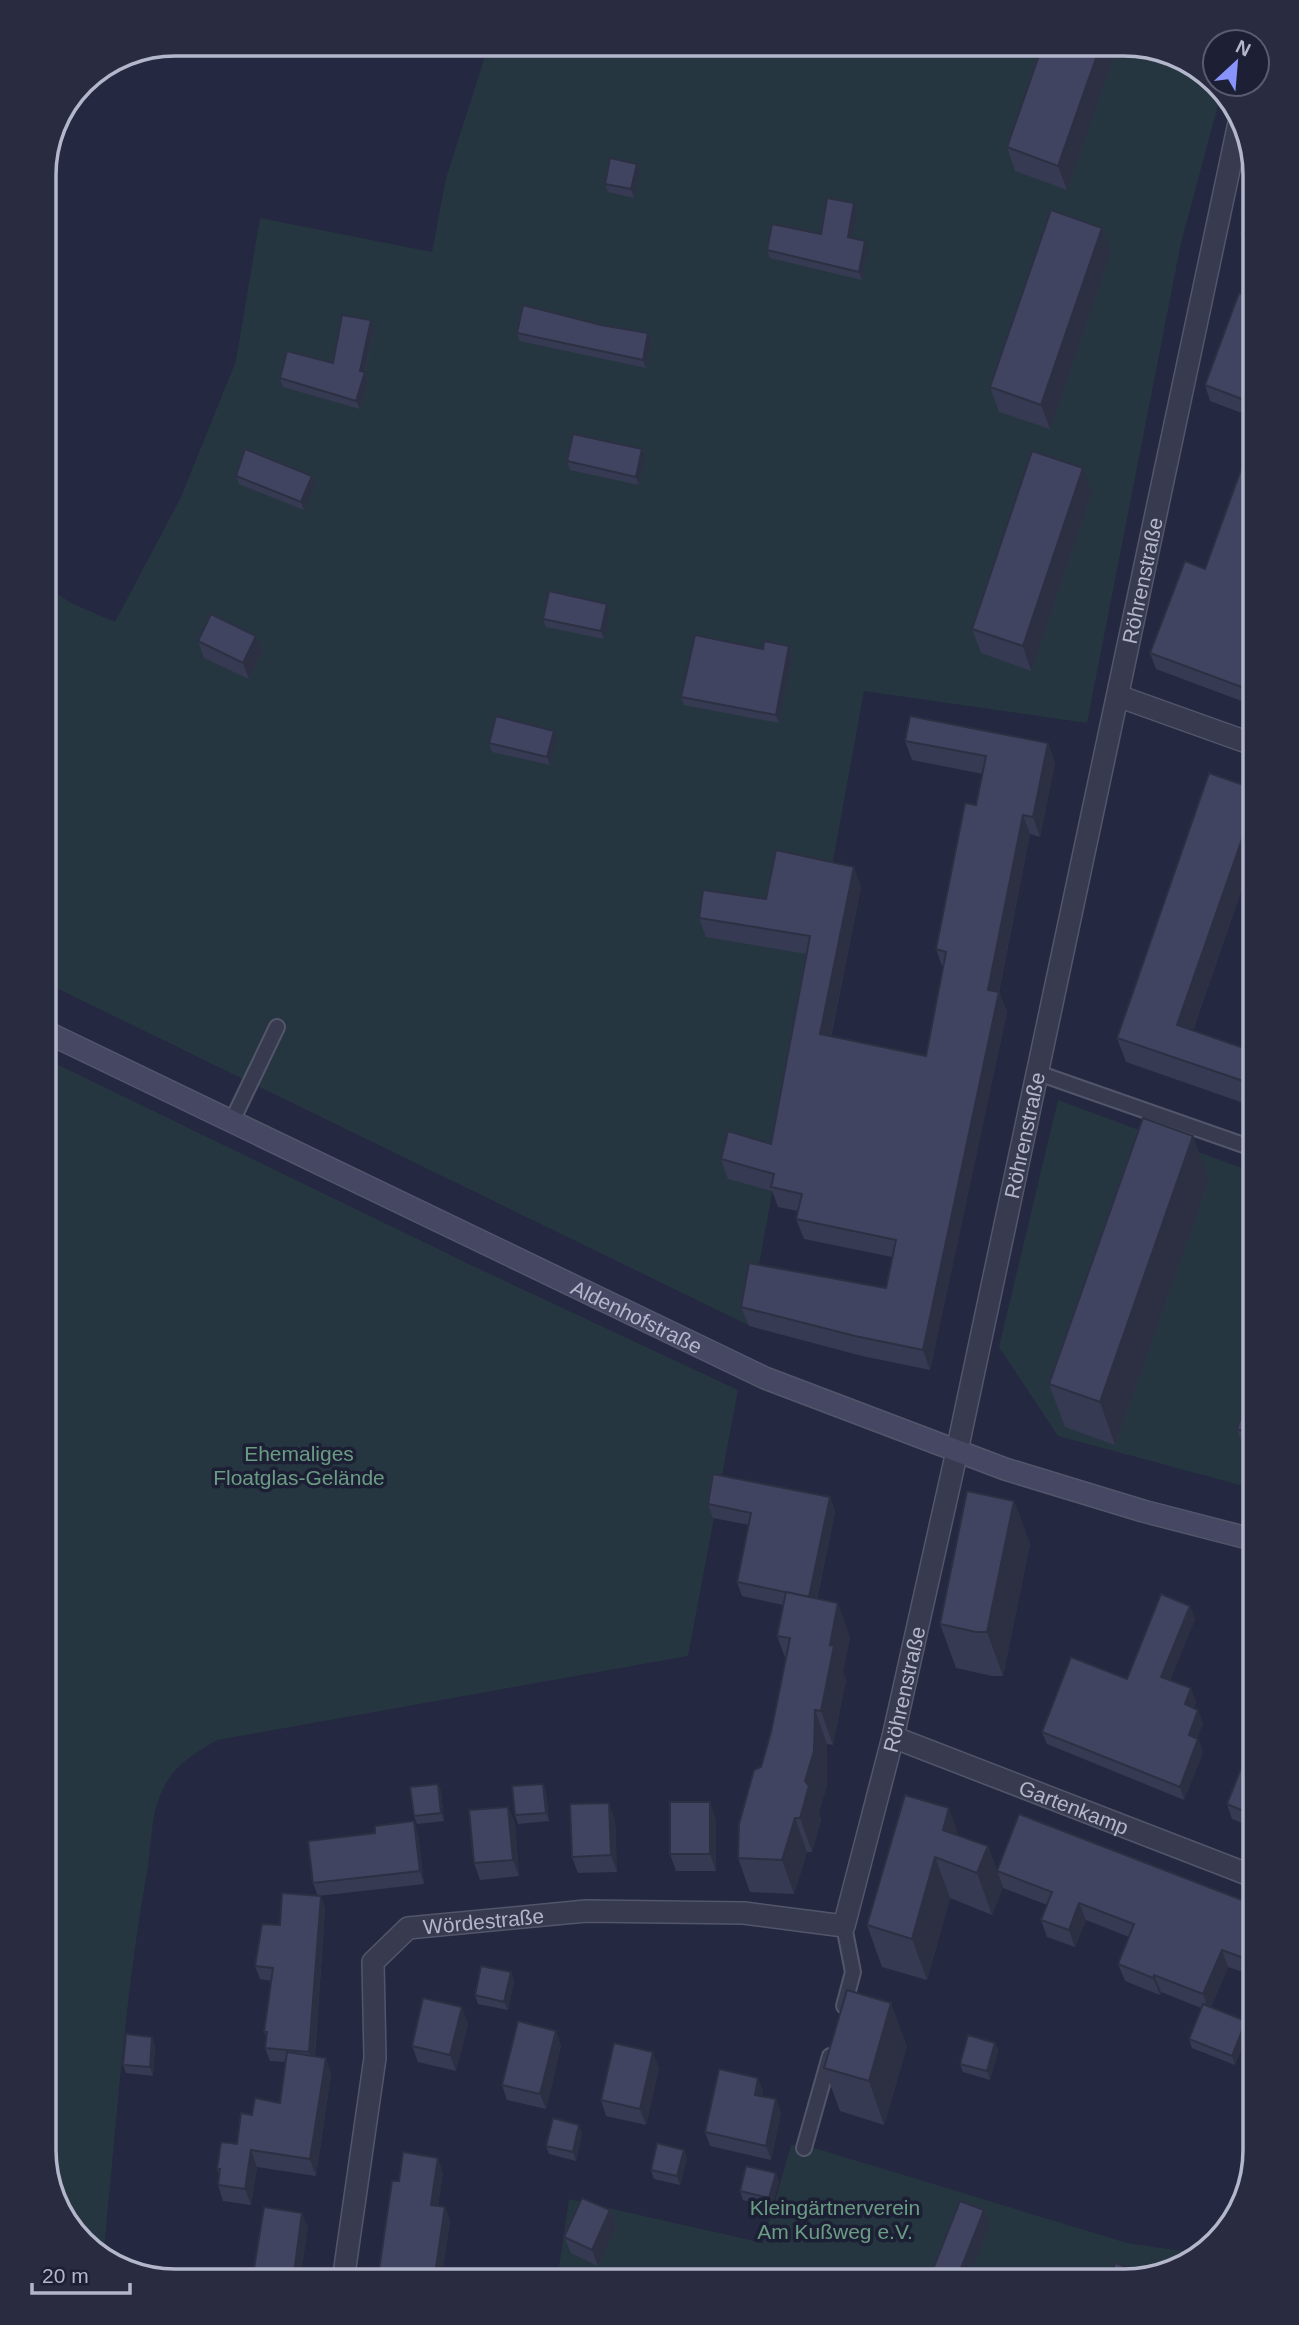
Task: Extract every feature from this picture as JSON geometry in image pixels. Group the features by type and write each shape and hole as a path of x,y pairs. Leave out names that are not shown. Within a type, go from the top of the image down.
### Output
{"street":[{"name":"Röhrenstraße","path":"844,1926 893,1737 957,1451 1236,135"},
{"path":"1118,696 1243,741"},
{"name":"Aldenhofstraße","path":"56,1037 765,1378 1005,1469 1143,1511 1243,1537"},
{"name":"Gartenkamp","path":"893,1737 1243,1872"},
{"name":"Wördestraße","path":"346,2269 375,2058 373,1962 408,1928 586,1911 744,1913 844,1926"}],"lane":[{"path":"232,1121 277,1027"},
{"path":"1038,1073 1243,1145"},
{"name":"Röhrenstraße","path":"839,2022 853,1972 844,1926"},
{"path":"804,2148 832,2047"}],"green space":[{"path":"485,56 1132,56 1177,68 1201,84 1201,98 1215,98 1219,103 1181,243 1087,723 864,691 748,1325 56,988 56,593 71,603 115,622 181,497 236,361 260,218 432,252 446,178"},
{"name":"Ehemaliges Floatglas-Gelände","path":"56,1064 473,1266 738,1390 688,1656 217,1740 193,1755 173,1773 156,1809 126,2017 104,2246 85,2229 68,2203 58,2173 56,2150"},
{"path":"1058,1100 1243,1169 1243,1486 1058,1436 999,1347"},
{"name":"Kleingärtnerverein Am Kußweg e.V.","path":"791,2145 818,2149 1127,2243 1186,2252 1162,2263 1124,2269 559,2269 569,2199 763,2243"}],"building":[{"path":"1039,56 1097,56 1058,166 1007,147"},
{"path":"610,158 637,164 631,189 605,184"},
{"path":"827,198 854,203 848,237 865,241 859,272 767,250 772,224 821,234"},
{"path":"1051,210 1102,228 1041,405 990,387"},
{"path":"1239,293 1243,294 1243,399 1205,385"},
{"path":"523,305 601,325 648,333 643,360 517,333"},
{"path":"342,315 371,320 360,371 365,372 356,401 280,378 287,351 333,363"},
{"path":"573,434 642,449 636,477 567,461"},
{"path":"245,449 312,476 301,502 236,476"},
{"path":"1032,451 1083,468 1023,646 972,629"},
{"path":"1243,464 1243,688 1150,653 1185,561 1205,569"},
{"path":"549,591 607,604 601,631 543,619"},
{"path":"211,614 256,636 243,663 198,641"},
{"path":"695,635 763,649 764,641 789,646 776,715 681,697"},
{"path":"496,716 554,731 547,757 489,743"},
{"path":"910,716 1048,743 1033,817 1023,815 988,990 999,992 923,1350 741,1307 749,1263 886,1288 896,1240 796,1219 802,1194 771,1187 774,1174 721,1159 728,1131 771,1144 810,936 699,918 703,890 766,899 776,850 854,867 820,1034 926,1056 946,952 936,949 965,803 976,805 986,756 905,741"},
{"path":"1209,773 1243,785 1243,836 1177,1025 1243,1048 1243,1081 1117,1038"},
{"path":"1143,1118 1193,1136 1100,1402 1049,1384"},
{"path":"1243,1412 1243,1431 1237,1429"},
{"path":"713,1474 830,1497 809,1597 737,1582 751,1513 708,1504"},
{"path":"967,1491 1014,1501 987,1632 940,1624"},
{"path":"786,1592 838,1603 830,1645 834,1646 821,1711 815,1710 814,1751 805,1781 809,1786 800,1818 795,1818 782,1860 738,1858 739,1824 754,1770 761,1767 771,1732 790,1638 777,1636"},
{"path":"1161,1594 1190,1606 1161,1677 1191,1688 1185,1704 1198,1710 1189,1735 1198,1739 1180,1787 1042,1732 1071,1657 1127,1679"},
{"path":"1243,1764 1243,1811 1227,1804"},
{"path":"438,1784 441,1813 414,1816 410,1787"},
{"path":"543,1784 546,1813 515,1815 512,1786"},
{"path":"905,1795 949,1808 943,1830 988,1846 977,1873 935,1857 912,1939 867,1925"},
{"path":"670,1802 710,1802 710,1854 670,1854"},
{"path":"609,1803 611,1855 572,1857 570,1804"},
{"path":"508,1807 513,1860 474,1863 469,1810"},
{"path":"1019,1814 1243,1900 1243,1958 1222,1950 1203,1994 1154,1975 1153,1978 1118,1964 1134,1924 1079,1903 1069,1930 1041,1920 1052,1892 997,1871"},
{"path":"414,1821 420,1871 313,1883 308,1841 375,1833 375,1826"},
{"path":"282,1893 321,1896 309,2052 265,2048 267,2032 264,2032 273,1968 255,1966 262,1924 280,1925"},
{"path":"481,1966 511,1972 504,2002 475,1995"},
{"path":"847,1990 891,2003 869,2081 824,2068"},
{"path":"423,1998 462,2007 450,2055 412,2046"},
{"path":"1203,2004 1243,2020 1243,2028 1232,2056 1189,2039"},
{"path":"518,2021 556,2031 540,2094 502,2085"},
{"path":"126,2034 152,2037 150,2067 123,2065"},
{"path":"968,2035 995,2043 987,2071 960,2064"},
{"path":"614,2043 653,2052 640,2109 601,2100"},
{"path":"287,2052 326,2058 310,2159 251,2150 245,2189 218,2185 220,2169 217,2169 221,2142 237,2144 241,2113 252,2115 255,2098 280,2103"},
{"path":"719,2069 758,2078 755,2095 776,2099 766,2146 705,2132"},
{"path":"553,2118 579,2125 573,2152 546,2146"},
{"path":"657,2143 684,2150 677,2176 651,2170"},
{"path":"403,2152 438,2158 431,2205 445,2207 436,2269 379,2269 392,2181 399,2181"},
{"path":"746,2166 776,2173 769,2198 740,2191"},
{"path":"582,2198 610,2210 592,2250 564,2237"},
{"path":"960,2201 984,2210 961,2269 933,2269"},
{"path":"264,2207 302,2213 295,2269 254,2269"},
{"path":"1115,2263 1131,2268 1124,2269 1113,2269"}]}
